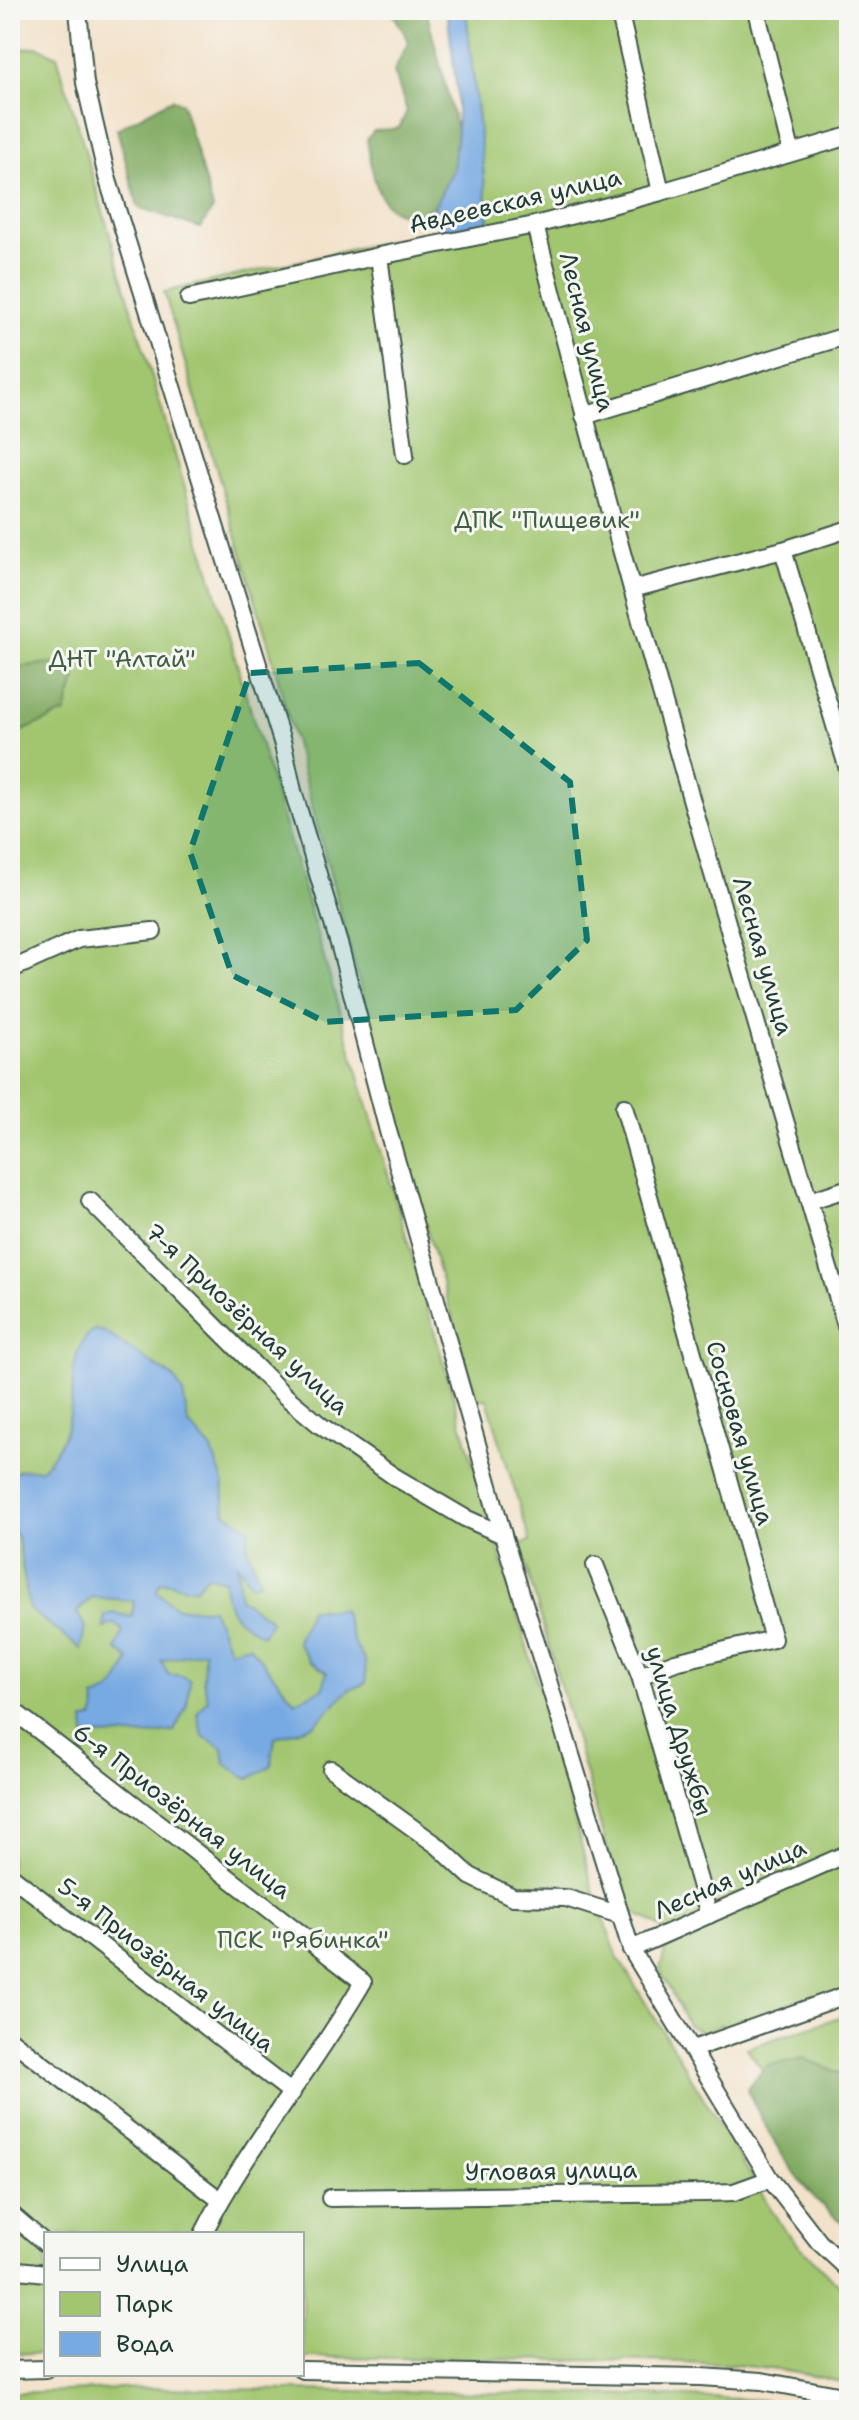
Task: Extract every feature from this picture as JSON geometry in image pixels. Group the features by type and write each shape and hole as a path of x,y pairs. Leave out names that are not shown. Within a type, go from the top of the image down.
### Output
{"street":[{"path":"78,10 85,83 107,177 283,745 293,791 340,947 388,1131 503,1535 631,1949 770,2179 819,2242 849,2270"},
{"path":"619,10 661,192"},
{"path":"756,10 791,151"},
{"name":"Авдеевская улица","path":"189,298 535,225 661,192 849,136"},
{"name":"Лесная улица","path":"535,225 632,589 849,1336"},
{"path":"379,256 405,455"},
{"path":"584,416 849,335"},
{"path":"632,589 783,550 849,529"},
{"path":"783,550 849,773"},
{"path":"10,970 79,939 153,931"},
{"name":"Сосновая улица","path":"624,1107 773,1639 675,1662 640,1676"},
{"path":"809,1201 849,1188"},
{"name":"7-я Приозёрная улица","path":"90,1201 284,1395 320,1425 395,1477 465,1518 503,1535"},
{"name":"улица Дружбы","path":"595,1565 640,1676 709,1915"},
{"name":"6-я Приозёрная улица","path":"10,1708 363,1982 292,2093"},
{"path":"331,1769 438,1846 470,1876 513,1897 566,1898 620,1915"},
{"name":"Лесная улица","path":"631,1949 849,1853"},
{"name":"5-я Приозёрная улица","path":"10,1875 292,2093"},
{"path":"693,2049 849,1994"},
{"path":"10,2039 220,2200"},
{"path":"204,2232 220,2200 292,2093"},
{"name":"Угловая улица","path":"330,2198 734,2192 770,2179"},
{"path":"10,2213 44,2242"},
{"path":"10,2269 44,2273"},
{"path":"10,2370 44,2369"},
{"path":"304,2370 701,2377 762,2381 849,2397"}],"highlighted area":[{"path":"419,663 570,782 587,940 516,1010 325,1022 232,975 190,852 250,673"}],"green space":[{"path":"391,10 426,10 457,131 453,170 434,207 413,214 398,213 382,198 373,174 367,139 374,131 399,128 407,111 394,71 409,41"},
{"name":"ДПК \"Пищевик\"","path":"466,10 849,10 849,1994 727,2037 721,2024 703,2033 688,2025 660,1970 665,1950 679,1941 653,1922 624,1908 520,1545 530,1541 487,1399 477,1400 386,1093 269,646 164,292 370,245 489,223"},
{"name":"ПСК \"Рябинка\"","path":"38,47 57,56 555,1742 591,1883 617,1956 784,2230 831,2278 849,2291 849,2384 780,2370 711,2363 304,2357 304,2232 44,2232 44,2354 10,2353 10,806 17,803 10,767 10,50"},
{"path":"172,99 182,103 213,209 200,228 138,207 117,129"},
{"path":"68,664 76,678 65,713 10,736 10,668"},
{"path":"849,2014 849,2166 799,2122 747,2048"},
{"path":"803,2058 839,2073 849,2071 849,2227 816,2200 802,2183 777,2146 747,2089 766,2066"},
{"path":"147,2388 642,2395 761,2400 819,2410 10,2410 10,2393"}],"water":[{"path":"447,10 466,10 489,223 440,232 434,207 453,170 457,131 457,91"},
{"path":"93,1330 103,1331 174,1378 183,1393 188,1423 212,1450 223,1482 225,1513 249,1528 248,1550 260,1581 252,1585 237,1564 240,1598 272,1621 262,1635 245,1625 230,1608 224,1580 207,1575 195,1589 162,1581 156,1591 177,1608 212,1609 230,1650 249,1645 295,1702 323,1688 327,1672 310,1662 297,1642 310,1609 343,1610 354,1643 365,1661 366,1683 349,1690 314,1725 275,1738 271,1766 249,1779 225,1764 223,1748 203,1736 197,1713 208,1699 203,1681 204,1651 161,1661 169,1675 190,1680 187,1706 174,1731 149,1735 85,1736 84,1721 93,1718 96,1709 94,1698 112,1689 129,1660 116,1649 123,1631 114,1623 104,1628 105,1615 115,1613 132,1617 134,1601 92,1597 77,1612 85,1627 81,1649 29,1609 18,1538 10,1527 10,1479 19,1470 42,1469 58,1446 69,1419 79,1349"}],"park label":[{"name":"ДНТ \"Алтай\"","path":"122,659"}]}
